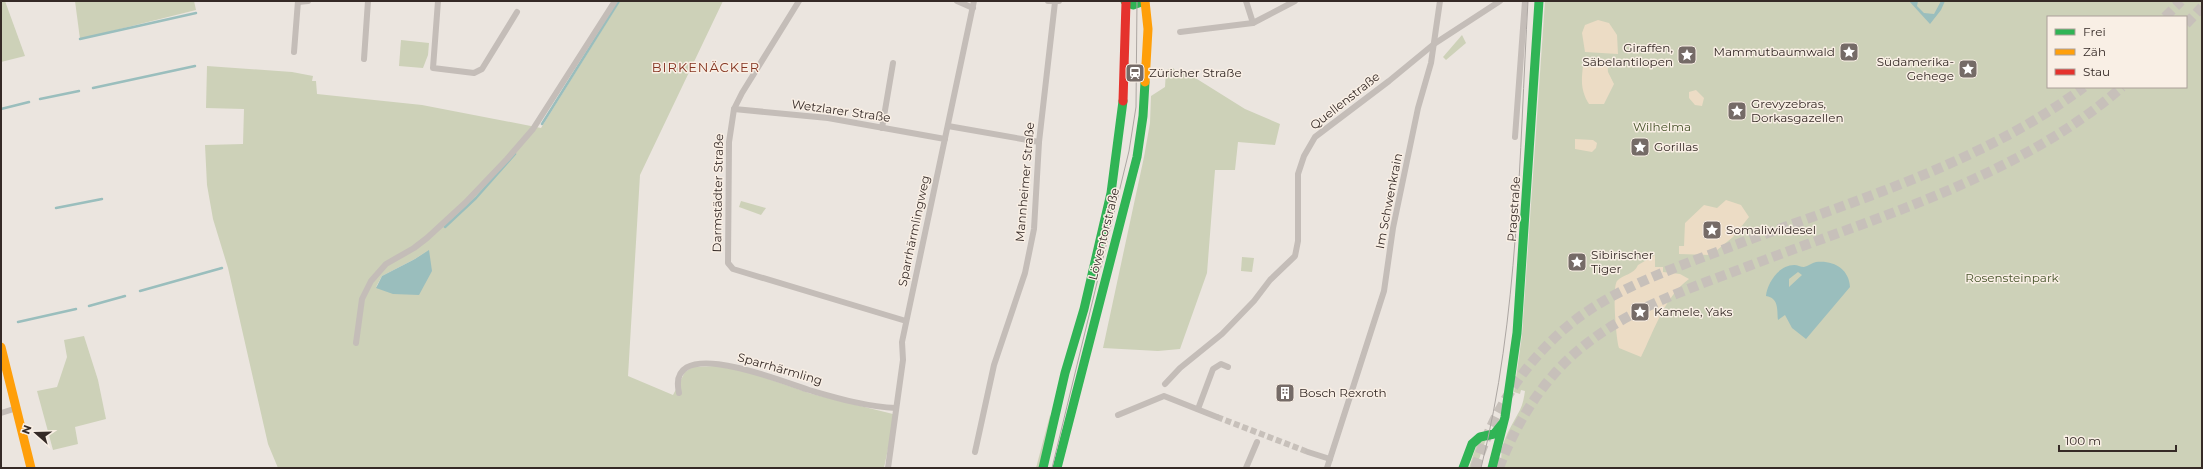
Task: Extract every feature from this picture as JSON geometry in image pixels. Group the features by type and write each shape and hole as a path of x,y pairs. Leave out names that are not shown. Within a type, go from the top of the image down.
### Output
{"main road":[{"name":"Löwentorstraße","path":"1043,468 1065,373 1084,309 1111,193 1124,96 1125,2 1138,5 1145,1 1148,30 1143,116 1137,157 1098,307 1084,369 1057,468"},
{"name":"Pragstraße","path":"1492,468 1505,417 1517,333 1539,1"},
{"path":"1,347 31,468"},
{"name":"Pragstraße","path":"1463,468 1475,440 1483,435 1497,432 1505,417"}],"street":[{"path":"294,52 298,2 308,1"},
{"path":"364,59 368,1"},
{"path":"438,1 433,68 474,73 482,69 517,12"},
{"path":"356,344 362,299 371,281 386,264 414,248 427,238 465,203 507,159 533,128 615,1"},
{"name":"Darmstädter Straße","path":"799,1 742,93 734,109 729,142 727,218 728,263 733,269 906,321"},
{"path":"957,1 974,4"},
{"path":"1048,1 1057,2"},
{"path":"1246,1 1252,23"},
{"path":"1180,32 1252,23 1295,1"},
{"name":"Im Schwenkrain","path":"1327,468 1384,291 1393,228 1434,44 1440,1"},
{"name":"Quellenstraße","path":"1165,384 1180,368 1222,334 1254,301 1270,280 1295,256 1298,241 1298,174 1304,156 1315,137 1389,81 1434,44 1500,1"},
{"path":"1515,137 1524,1"},
{"name":"Mannheimer Straße","path":"975,452 994,365 1025,273 1034,230 1040,142 1057,2"},
{"name":"Sparrhärmlingweg","path":"888,468 903,360 902,342 974,4"},
{"path":"882,128 893,63"},
{"name":"Wetzlarer Straße","path":"734,109 828,118 945,139"},
{"path":"948,126 1040,142"},
{"path":"1198,409 1213,369 1221,364 1228,367"},
{"name":"Sparrhärmling","path":"679,393 677,384 680,373 685,368 693,365 715,365 739,367 808,390 883,408 896,408"},
{"path":"1118,416 1164,396 1217,417"},
{"path":"1,413 17,408"},
{"path":"1246,468 1257,442"},
{"path":"1308,452 1330,459"}],"green space":[{"path":"1,1 5,1 25,56 1,62"},
{"path":"75,1 194,1 196,10 80,39"},
{"path":"620,1 723,1 640,175 628,376 673,395 685,372 693,367 715,366 740,369 812,394 893,414 893,425 884,468 278,468 268,444 228,268 213,219 207,185 205,145 243,144 244,109 206,108 207,66 292,72 313,76 312,81 316,81 317,94 422,105 541,128","holes":["428,250 376,287 382,276 415,259"]},
{"name":"Rosensteinpark","path":"1545,1 2202,1 2202,468 1503,468 1501,453 1503,445 1521,408 1525,391 1521,390 1520,394 1514,392 1522,335"},
{"path":"1462,35 1466,43 1446,60 1443,57"},
{"path":"401,40 429,43 428,55 423,68 399,66"},
{"path":"1173,68 1178,73 1189,74 1245,109 1280,124 1275,145 1238,142 1235,170 1215,170 1207,273 1180,349 1158,351 1103,348 1144,157 1150,123 1151,96 1165,87 1166,70"},
{"path":"741,201 766,208 761,215 739,207"},
{"path":"1242,257 1254,258 1252,272 1241,271"},
{"path":"84,336 98,380 106,419 75,427 78,444 53,450 37,391 57,387 67,357 64,340"},
{"path":"1050,415 1051,417 1040,468 1036,468"},
{"path":"1486,439 1476,468 1469,468 1478,441"}],"sand":[{"path":"1598,20 1609,23 1617,35 1618,54 1585,52 1582,33 1585,25"},
{"path":"1584,58 1607,60 1608,72 1614,84 1604,104 1589,104 1586,98 1582,87"},
{"path":"1696,90 1704,98 1702,106 1695,105 1689,98 1689,92"},
{"path":"1575,139 1593,140 1597,143 1596,148 1592,152 1575,149"},
{"name":"Somaliwildesel","path":"1726,200 1741,205 1749,217 1733,237 1711,255 1679,254 1679,246 1684,246 1685,223 1704,205 1717,208"},
{"name":"Kamele, Yaks","path":"1655,255 1655,267 1663,267 1663,272 1680,274 1689,279 1673,295 1667,304 1641,357 1619,348 1615,313 1616,285 1619,279 1634,271 1638,265"}],"water":[{"path":"1909,1 1918,1 1917,6 1924,13 1934,14 1941,1 1945,1 1941,10 1930,24"},
{"path":"429,250 432,271 419,295 393,294 376,288 382,276"},
{"path":"1816,262 1834,264 1839,267 1847,275 1850,287 1806,339 1792,328 1785,315 1778,320 1775,302 1770,297 1766,296 1771,280 1783,268 1794,265 1804,267","holes":["1798,272 1802,275 1789,287 1789,279"]}],"waterway":[{"path":"542,124 619,1"},
{"path":"80,39 196,13"},
{"path":"93,88 195,66"},
{"path":"40,99 79,91"},
{"path":"1,109 29,102"},
{"path":"445,227 476,198 515,154"},
{"path":"56,208 102,199"},
{"path":"140,291 222,268"},
{"path":"89,306 125,296"},
{"path":"18,322 76,309"}],"tunnel":[{"path":"2166,16 2181,1"},
{"path":"2187,23 2202,7"},
{"path":"1475,468 1490,429 1520,377 1546,346 1562,331 1601,303 1644,280 1735,245 1871,196 1960,159 2003,138 2045,114 2083,88"},
{"path":"1499,468 1522,418 1543,388 1567,360 1600,334 1619,322 1681,292 1893,213 1943,193 1991,171 2038,146 2082,119 2121,88"},
{"path":"1217,417 1308,452"}],"tram line":[{"path":"1052,468 1129,151 1136,107 1137,1"},
{"path":"1481,468 1494,411 1510,295 1519,177 1528,1"}],"traffic: fast":[{"path":"1125,1 1133,5 1144,1"},
{"path":"1492,468 1505,417 1517,333 1539,1"},
{"path":"1057,468 1137,157 1143,116 1145,82"},
{"path":"1043,468 1065,373 1084,309 1111,193 1123,101"},
{"path":"1463,468 1472,444 1480,437 1494,434 1502,424"}],"traffic: slow":[{"path":"1145,1 1148,29 1145,82"},
{"path":"1,347 31,468"}],"traffic: jam":[{"path":"1123,101 1126,2"}],"place":[{"name":"Mammutbaumwald","path":"1849,52"},
{"name":"Giraffen, Säbelantilopen","path":"1687,55"},
{"name":"Südamerika- Gehege","path":"1968,69"},
{"name":"Züricher Straße","path":"1135,73"},
{"name":"Grevyzebras, Dorkasgazellen","path":"1737,111"},
{"name":"Gorillas","path":"1640,147"},
{"name":"Somaliwildesel","path":"1712,230"},
{"name":"Sibirischer Tiger","path":"1577,262"},
{"name":"Kamele, Yaks","path":"1640,312"},
{"name":"Bosch Rexroth","path":"1285,393"}],"district":[{"name":"BIRKENÄCKER","path":"706,67"}],"park label":[{"name":"Wilhelma","path":"1662,127"}]}
